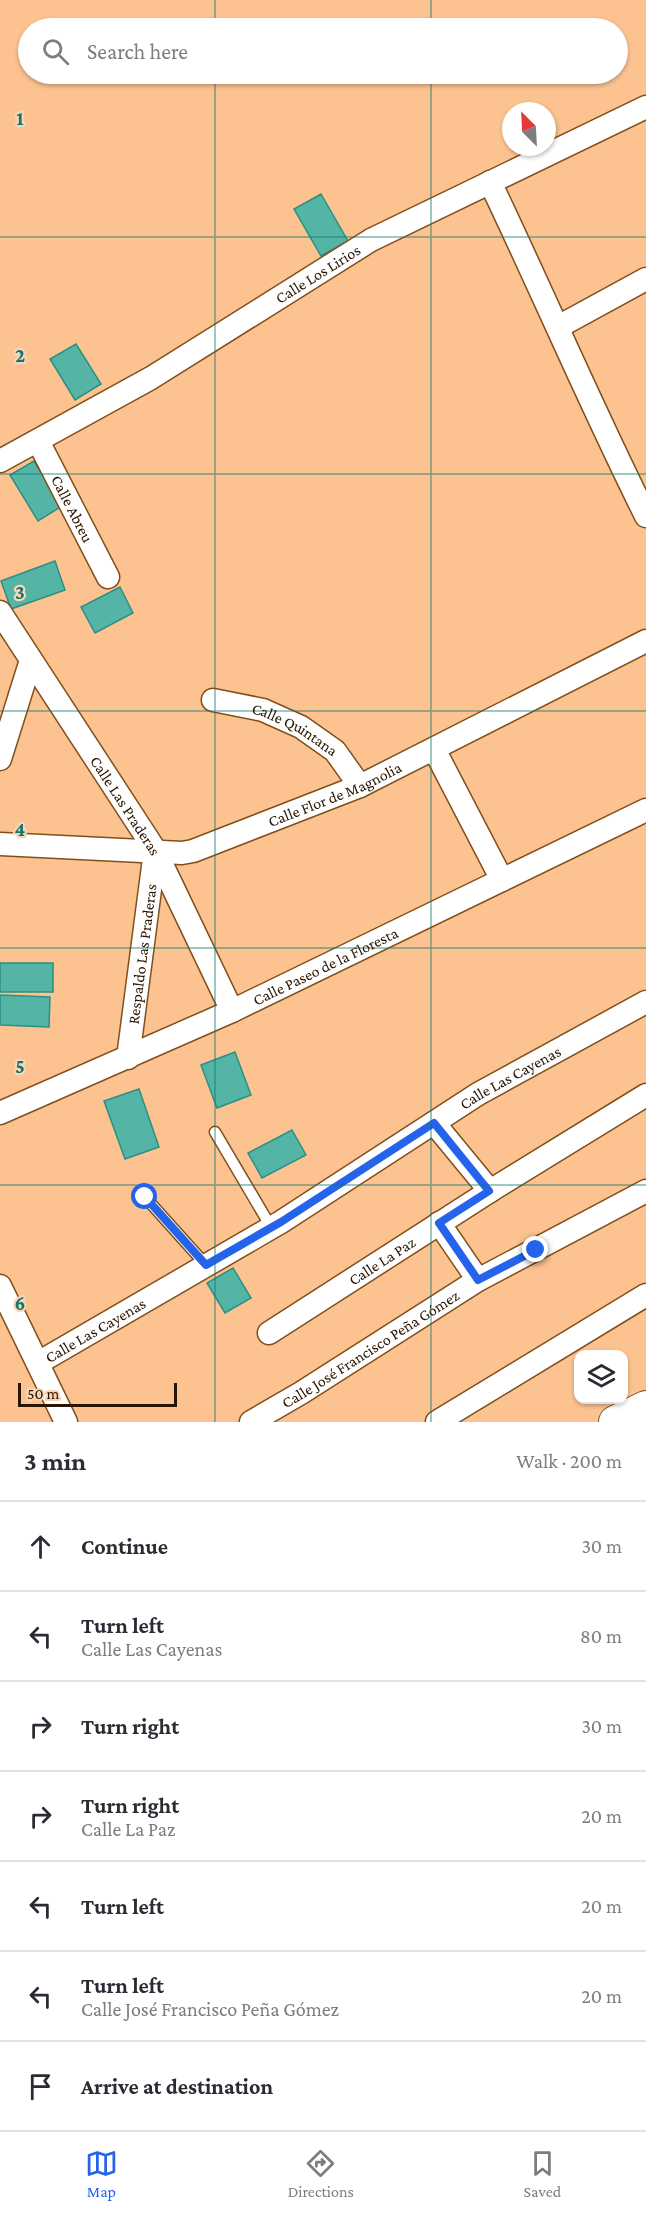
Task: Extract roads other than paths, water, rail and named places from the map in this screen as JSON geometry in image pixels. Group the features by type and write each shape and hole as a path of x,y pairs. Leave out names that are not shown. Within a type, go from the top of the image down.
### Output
{"street":[{"name":"Calle Los Lirios","path":"0,461 151,378 371,240 646,107"},
{"path":"490,182 614,452 646,516"},
{"path":"558,327 646,279"},
{"name":"Calle Abreu","path":"38,441 108,577"},
{"name":"Calle Las Praderas","path":"0,612 155,850 232,1011"},
{"name":"Calle Flor de Magnolia","path":"0,843 182,853 193,851 360,786 646,641"},
{"path":"0,759 31,660"},
{"name":"Calle Quintana","path":"213,700 263,710 301,727 335,751 360,786"},
{"path":"434,749 502,880"},
{"name":"Calle Paseo de la Floresta","path":"0,1113 232,1011 646,810"},
{"name":"Respaldo Las Praderas","path":"128,1058 155,850"},
{"name":"Calle Las Cayenas","path":"38,1363 271,1227 478,1094 646,1002"},
{"name":"Calle La Paz","path":"268,1333 489,1191 646,1095"},
{"path":"434,1123 489,1191"},
{"name":"Calle José Francisco Peña Gómez","path":"251,1422 301,1393 478,1280 646,1191"},
{"path":"439,1223 478,1280"},
{"path":"0,1286 66,1422"},
{"path":"437,1422 646,1295"},
{"path":"615,1422 646,1407"}],"lane":[{"path":"215,1132 271,1227"},
{"path":"145,1197 206,1265"}]}
